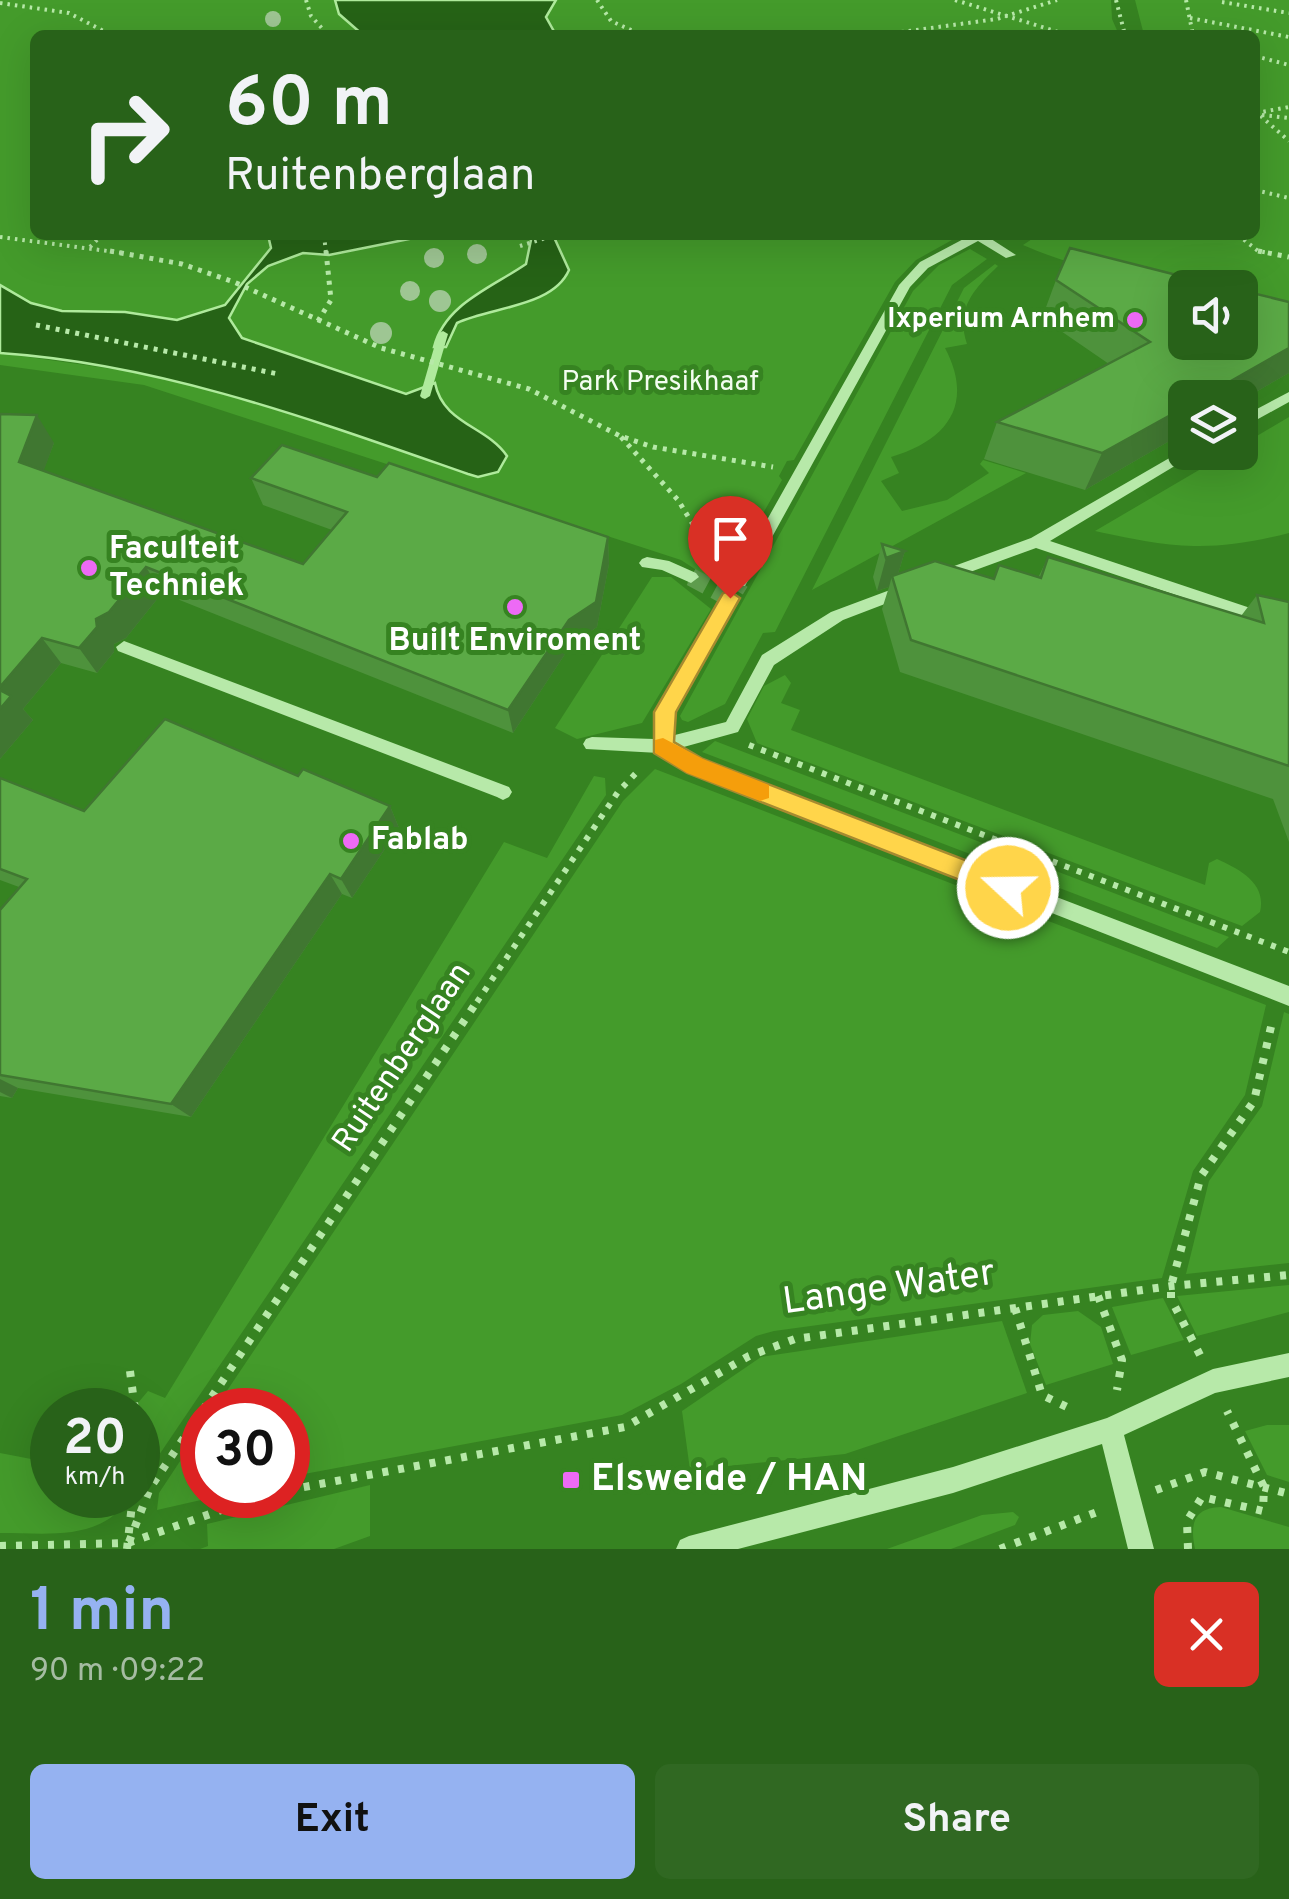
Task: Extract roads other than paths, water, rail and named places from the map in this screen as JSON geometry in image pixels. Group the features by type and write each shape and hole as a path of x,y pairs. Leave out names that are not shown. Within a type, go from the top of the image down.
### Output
{"street":[{"path":"740,582 913,274 971,240"},
{"path":"985,240 1010,254"},
{"path":"1258,414 1289,396"},
{"path":"592,744 662,746 732,727 768,660 836,616 1036,542 1168,465"},
{"path":"1036,542 1289,627"},
{"path":"647,563 664,565 691,577"},
{"path":"662,746 665,712 730,598"},
{"path":"124,647 503,792"},
{"path":"662,746 695,766 1283,994"},
{"path":"689,1549 953,1480 1110,1428 1213,1381 1289,1365"},
{"path":"1110,1428 1141,1549"}],"waterway":[{"path":"425,396 443,334"}],"tunnel":[{"path":"696,580 691,577 730,598 740,582"}],"place":[{"name":"Ixperium Arnhem","path":"1135,320"},
{"name":"Faculteit Techniek","path":"89,568"},
{"name":"Built Enviroment","path":"515,607"},
{"name":"Fablab","path":"351,841"},
{"name":"Elsweide / HAN","path":"571,1480"}],"park label":[{"name":"Park Presikhaaf","path":"660,383"}]}
